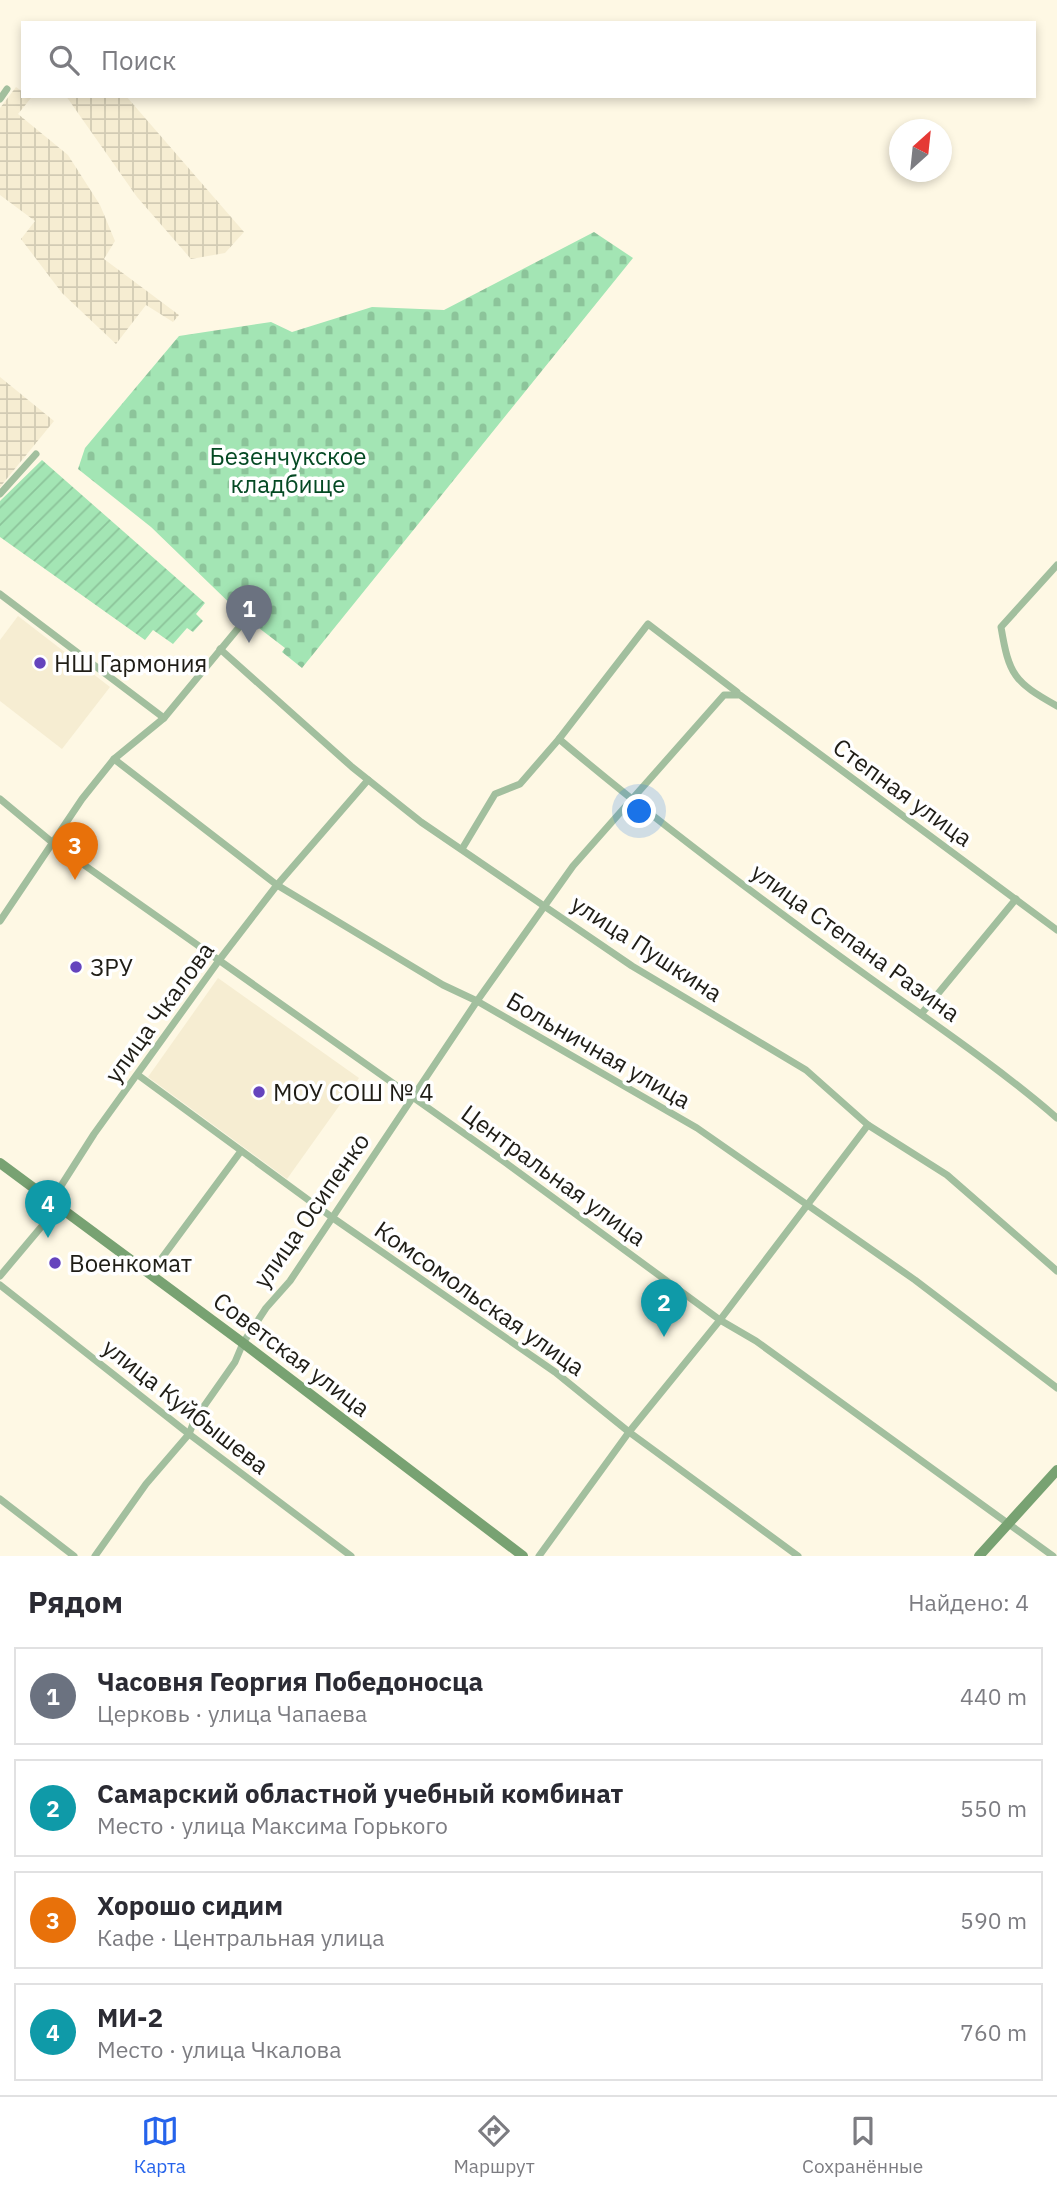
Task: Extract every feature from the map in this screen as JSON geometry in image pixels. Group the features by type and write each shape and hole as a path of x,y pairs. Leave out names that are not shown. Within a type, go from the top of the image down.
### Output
{"street":[{"path":"0,99 7,89"},
{"path":"0,495 36,454"},
{"path":"1057,565 1000,627 1007,664 1018,680 1057,706"},
{"path":"0,594 164,718"},
{"path":"0,921 114,758 164,718 245,620"},
{"name":"Степная улица","path":"559,739 648,624 1057,930"},
{"name":"улица Пушкина","path":"220,649 368,780 462,849 632,966 806,1070 868,1125 947,1175 1057,1271"},
{"name":"улица Осипенко","path":"95,1556 146,1484 189,1434 195,1419 235,1363 243,1343 333,1218 477,1001 573,866 724,695 740,695"},
{"path":"462,849 495,794 516,788 559,739"},
{"name":"улица Степана Разина","path":"559,739 631,800 808,933 1012,1079 1057,1118"},
{"name":"Больничная улица","path":"114,758 276,885 443,985 477,1001 697,1128 987,1332 1057,1388"},
{"name":"улица Чкалова","path":"0,1276 58,1207 59,1189 220,959 276,885 368,780"},
{"name":"Центральная улица","path":"0,799 53,843 220,959 720,1320 756,1341 1053,1556"},
{"path":"922,1013 1016,899"},
{"name":"Комсомольская улица","path":"138,1075 333,1218 555,1372 629,1432 798,1556"},
{"path":"539,1556 629,1432 720,1320 868,1125"},
{"path":"150,1274 241,1151"},
{"name":"Советская улица","path":"0,1163 523,1556"},
{"name":"улица Куйбышева","path":"0,1284 189,1434 351,1556"},
{"path":"979,1556 1057,1471"},
{"path":"0,1499 74,1556"}],"shaded area":[{"path":"16,87 21,91 21,98 31,98 18,114 68,155 100,205 115,241 104,259 179,315 173,322 146,305 116,344 62,293 21,239 35,221 0,195 0,108"},
{"path":"67,98 128,98 244,232 225,253 191,259 137,197"},
{"path":"0,377 54,421 0,487"},
{"name":"НШ Гармония","path":"18,616 110,687 62,749 0,701 0,640"},
{"name":"МОУ СОШ № 4","path":"218,978 359,1078 287,1179 148,1077"}],"green space":[{"name":"Безенчукское кладбище","path":"594,232 633,258 302,668 282,652 285,648 242,615 151,527 78,469 85,448 179,336 271,322 292,332 372,307 444,310"},
{"path":"42,460 205,603 196,614 203,621 193,632 187,628 173,644 153,630 145,640 0,537 0,501"}],"place":[{"name":"Часовня Георгия Победоносца","path":"249,643"},
{"name":"НШ Гармония","path":"40,663"},
{"name":"Хорошо сидим","path":"75,880"},
{"name":"ЗРУ","path":"76,967"},
{"name":"МОУ СОШ № 4","path":"259,1092"},
{"name":"МИ-2","path":"48,1238"},
{"name":"Военкомат","path":"55,1263"},
{"name":"Самарский областной учебный комбинат","path":"664,1337"}]}
